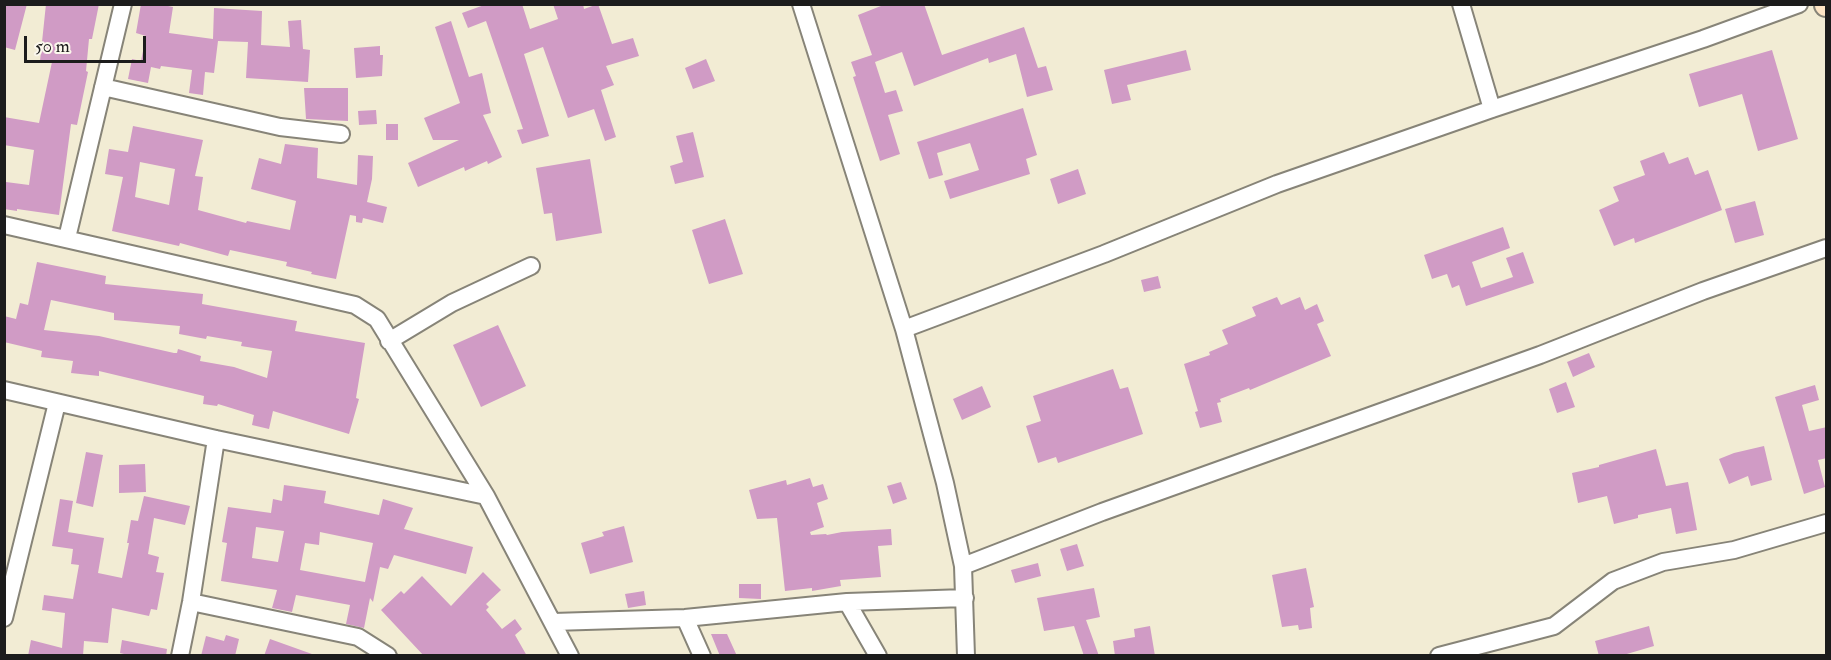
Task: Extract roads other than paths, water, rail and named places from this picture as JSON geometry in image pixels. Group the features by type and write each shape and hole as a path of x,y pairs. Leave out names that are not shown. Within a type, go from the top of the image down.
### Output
{"street":[{"path":"67,238 123,4"},
{"path":"801,4 904,329 945,483 963,566 966,656"},
{"path":"1461,4 1492,109"},
{"path":"904,329 1104,254 1277,184 1799,4"},
{"path":"103,87 280,128 341,134"},
{"path":"4,225 355,305 377,319 486,496 570,656"},
{"path":"963,566 1102,512 1529,359 1703,291 1827,248"},
{"path":"389,341 452,303 531,266"},
{"path":"4,390 216,440 486,496"},
{"path":"4,618 57,403"},
{"path":"180,656 191,602 216,440"},
{"path":"1439,656 1554,626 1613,581 1663,562 1734,550 1827,523"},
{"path":"554,622 685,618 847,602 965,598"},
{"path":"191,602 358,637 387,655"},
{"path":"847,602 878,656"},
{"path":"685,618 702,656"}]}
